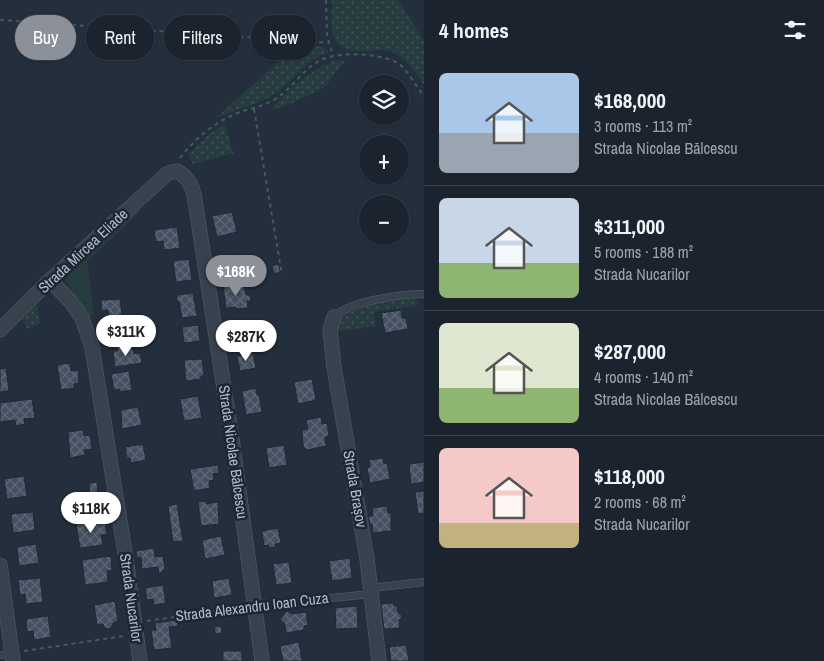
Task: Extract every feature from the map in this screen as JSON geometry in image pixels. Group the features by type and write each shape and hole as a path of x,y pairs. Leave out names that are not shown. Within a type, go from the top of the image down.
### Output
{"street":[{"name":"Strada Nicolae Bălcescu","path":"168,173 177,171 185,176 191,184 194,194 233,446 262,661"},
{"name":"Strada Mircea Eliade","path":"0,330 50,280 168,173"},
{"name":"Strada Nucarilor","path":"50,280 70,301 82,318 92,347 140,661"},
{"name":"Strada Brașov","path":"334,317 330,330 334,367 358,502 379,661"},
{"path":"0,565 9,657"}],"lane":[{"path":"334,317 339,312 348,308 381,299 424,294"},
{"name":"Strada Alexandru Ioan Cuza","path":"254,606 371,591 424,582"}],"path":[{"path":"326,0 326,21 333,56"},
{"path":"0,20 330,43"},
{"path":"168,173 191,144 209,129 234,115 254,109 279,97 320,60 333,56 384,57 400,64 424,97"},
{"path":"254,109 282,276"},
{"name":"Strada Alexandru Ioan Cuza","path":"9,657 18,652 254,606"}],"green space":[{"path":"332,0 398,0 424,41 424,85 410,66 397,54 383,50 355,51 346,49 339,44 335,39 333,31"},
{"path":"316,46 324,47 329,52 316,58"},
{"path":"280,60 312,60 271,96 252,105 217,117"},
{"path":"336,60 345,61 325,87 295,102 271,110 300,81"},
{"path":"225,124 233,153 193,164 188,155 209,134"},
{"path":"134,208 141,211 87,261 94,314 87,316 64,278 67,271"},
{"path":"417,297 418,305 374,312 376,326 334,332 340,318 350,311 377,303"},
{"path":"37,306 40,324 27,329 21,317 30,308"}],"building":[{"path":"232,212 237,232 217,237 212,216"},
{"path":"177,227 180,248 164,250 163,241 156,242 154,230"},
{"path":"243,254 245,270 222,272 221,256"},
{"path":"189,259 192,280 176,282 173,261"},
{"path":"279,264 280,272 274,274 272,266"},
{"path":"244,284 246,295 250,295 251,301 247,301 248,308 226,308 223,286"},
{"path":"193,293 197,316 182,318 177,295"},
{"path":"120,299 122,315 109,317 108,310 102,311 101,300"},
{"path":"401,310 402,318 406,318 408,329 385,333 381,313"},
{"path":"249,320 251,341 231,343 230,329 234,328 233,322"},
{"path":"198,325 200,341 184,343 182,327"},
{"path":"129,345 129,349 133,349 134,354 140,353 142,363 115,367 113,351 118,351 117,346"},
{"path":"253,353 256,368 240,371 237,356"},
{"path":"202,359 204,376 201,376 201,379 186,381 184,360"},
{"path":"70,363 71,371 78,370 79,383 74,384 74,388 61,390 57,365"},
{"path":"6,368 9,391 0,392 0,369"},
{"path":"129,371 132,390 120,392 120,389 114,390 111,374"},
{"path":"312,379 316,400 298,404 294,382"},
{"path":"256,388 262,412 246,415 242,391"},
{"path":"198,396 202,418 184,421 180,399"},
{"path":"32,399 35,418 24,419 25,424 16,426 15,420 0,422 0,403"},
{"path":"138,407 142,425 122,429 121,410"},
{"path":"321,417 322,424 327,423 329,436 325,437 326,446 307,450 303,444 302,430 308,429 306,420"},
{"path":"83,430 84,436 90,435 92,449 84,450 85,455 70,458 68,432"},
{"path":"143,444 146,460 131,463 130,458 127,458 125,447"},
{"path":"284,445 287,465 269,468 266,448"},
{"path":"383,458 384,464 387,463 390,479 370,483 367,468 370,467 369,460"},
{"path":"424,462 424,482 411,484 409,464"},
{"path":"218,465 219,473 213,474 214,480 209,481 210,488 194,491 190,469"},
{"path":"24,476 27,496 7,499 4,479"},
{"path":"97,482 98,496 90,497 89,483"},
{"path":"424,491 424,513 418,514 415,492"},
{"path":"206,501 206,504 218,502 219,524 201,526 198,502"},
{"path":"177,504 183,541 173,542 168,506"},
{"path":"387,506 388,513 391,513 391,531 373,533 372,524 370,524 368,516 373,516 372,508"},
{"path":"33,512 35,530 13,533 11,514"},
{"path":"105,520 107,534 101,535 103,545 80,548 76,524"},
{"path":"278,528 281,543 275,544 275,547 269,548 268,545 264,546 262,531"},
{"path":"221,536 225,555 205,559 202,540"},
{"path":"36,544 39,563 19,566 17,547"},
{"path":"154,548 155,557 163,556 165,569 159,574 158,567 142,569 141,557 137,558 136,551"},
{"path":"111,556 112,570 107,571 108,582 85,585 82,560"},
{"path":"350,558 352,578 332,581 329,561"},
{"path":"289,562 292,583 276,585 273,564"},
{"path":"40,578 43,602 26,604 25,594 20,595 18,580"},
{"path":"229,578 232,595 214,598 212,581"},
{"path":"163,585 166,603 154,605 153,599 147,600 145,588"},
{"path":"115,601 118,621 113,623 109,629 105,628 103,624 97,625 94,605"},
{"path":"393,603 394,606 397,606 398,613 401,614 402,618 399,620 400,628 384,629 381,604"},
{"path":"357,606 358,628 336,629 335,608"},
{"path":"287,611 292,614 306,612 308,625 304,626 304,630 286,633 285,624 280,620"},
{"path":"48,616 51,637 34,640 33,631 27,632 26,619"},
{"path":"177,620 178,626 169,627 172,648 154,650 151,630 156,630 155,623"},
{"path":"221,626 222,633 215,634 214,627"},
{"path":"299,642 302,661 283,661 280,646"},
{"path":"406,645 409,661 391,661 389,647"},
{"path":"223,651 242,651 242,661 223,661"}]}
